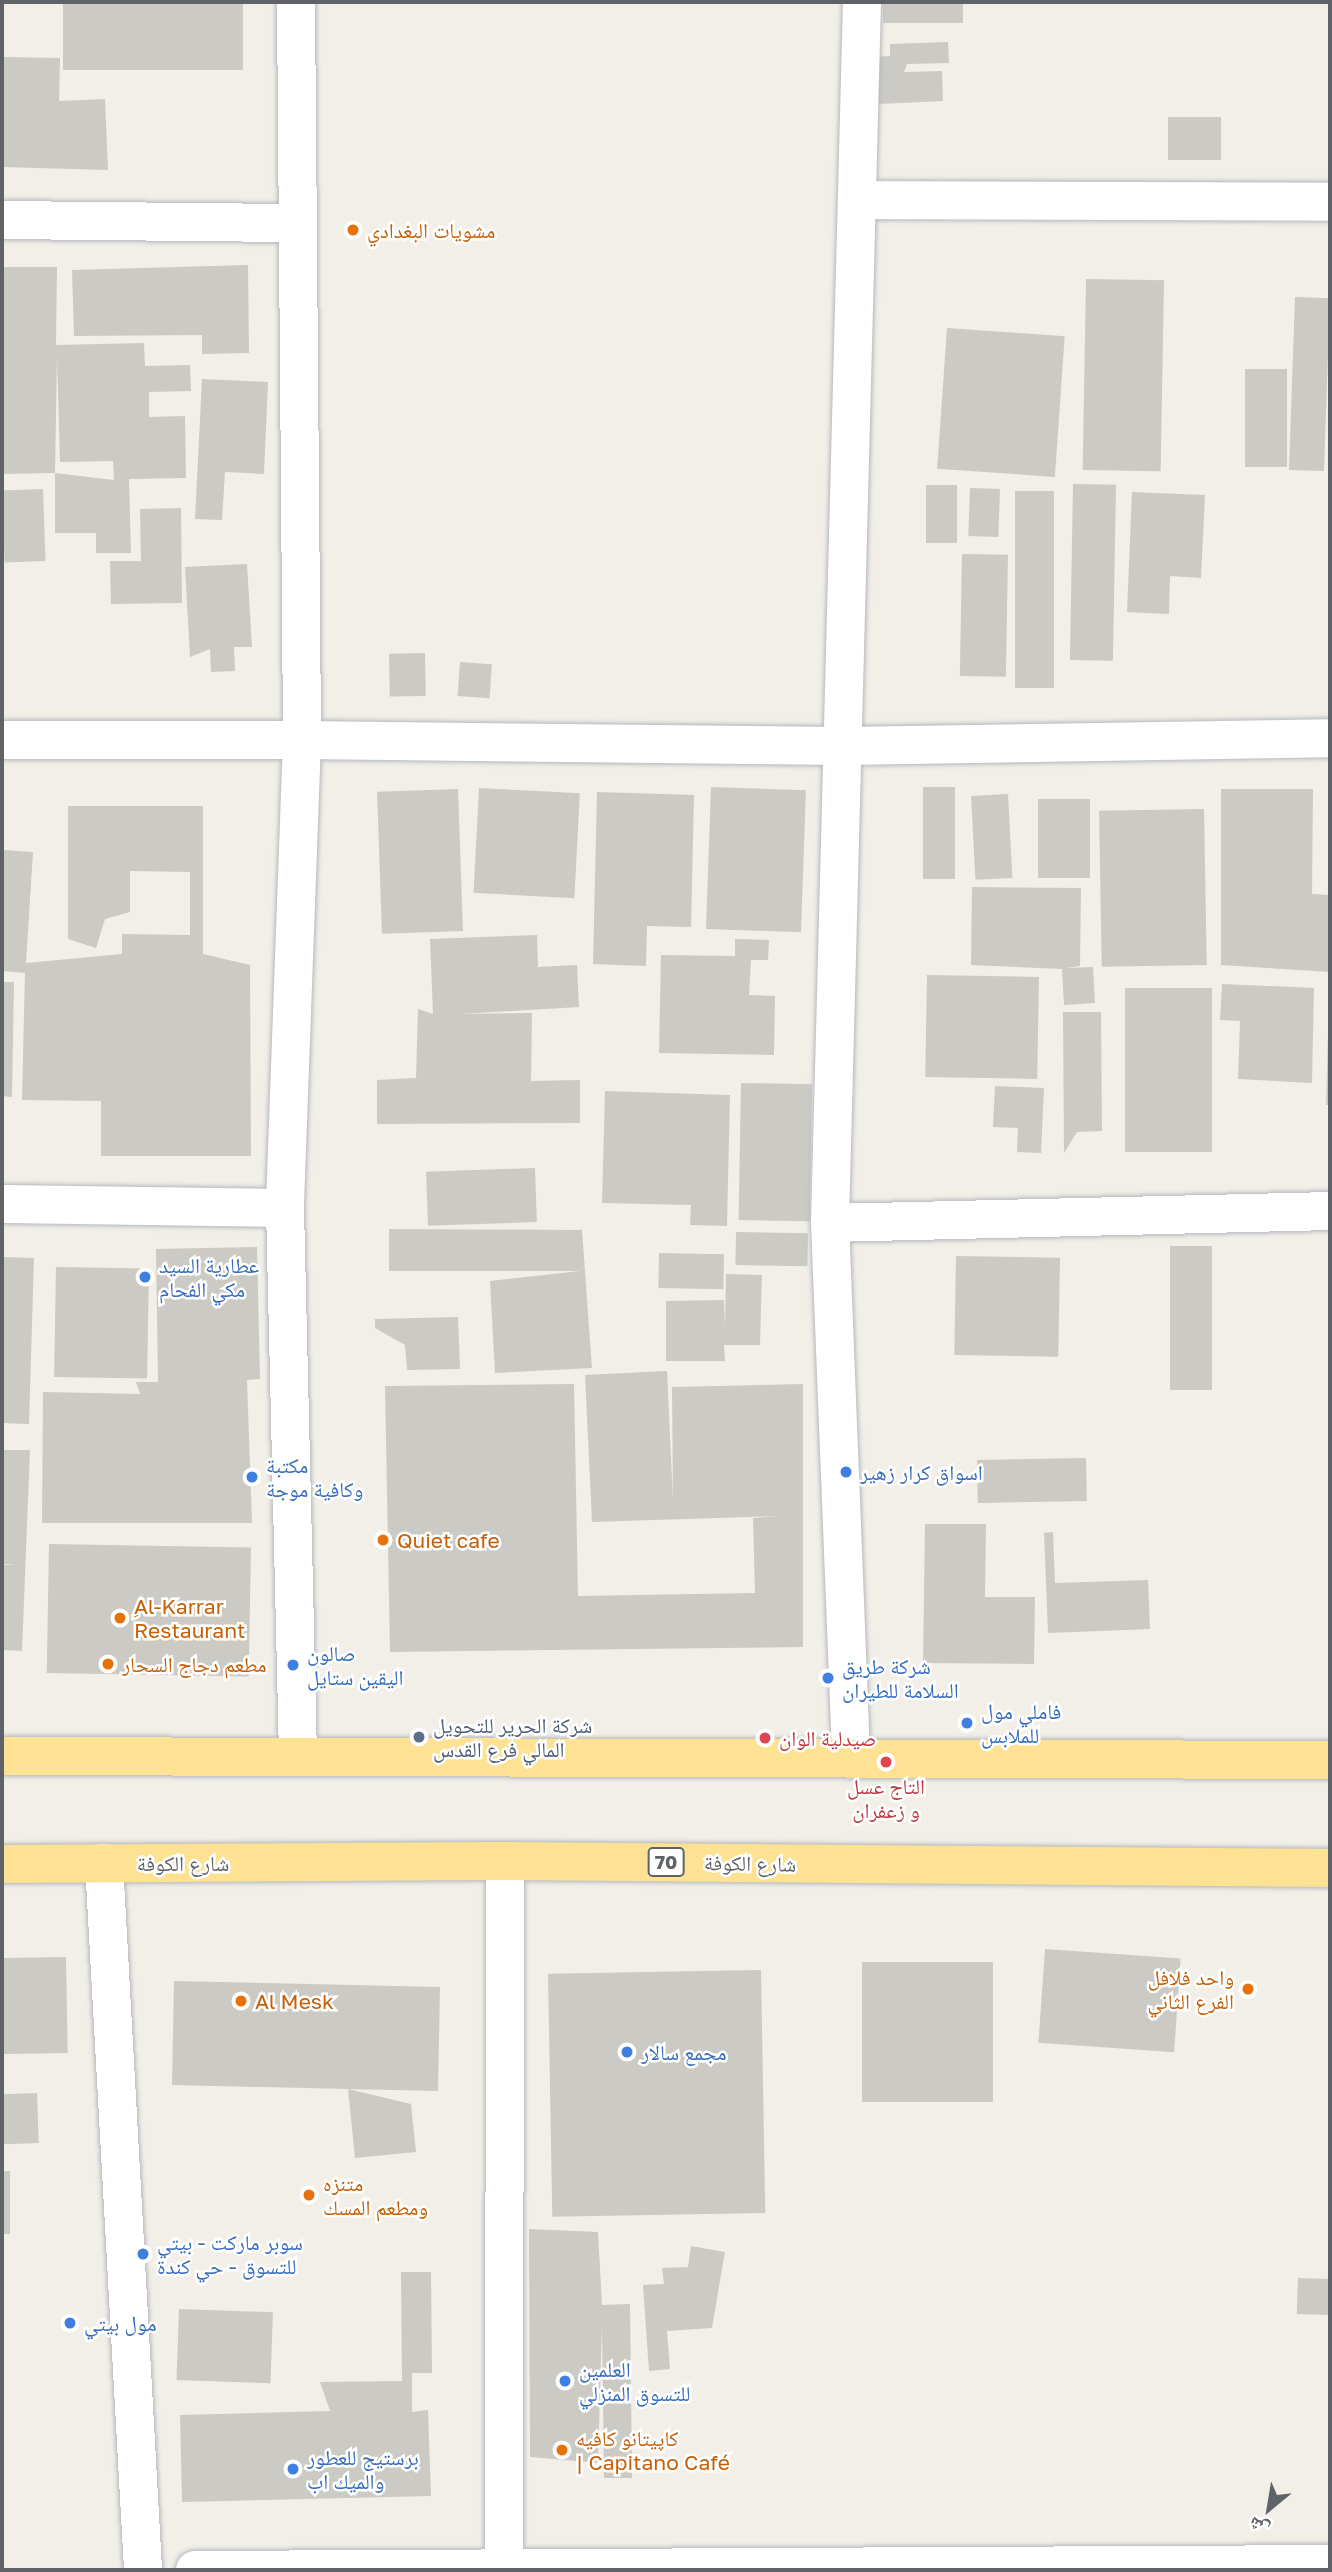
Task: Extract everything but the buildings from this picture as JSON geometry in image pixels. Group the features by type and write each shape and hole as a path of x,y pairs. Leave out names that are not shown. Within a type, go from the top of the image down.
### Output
{"highway":[{"path":"2,1756 851,1755 1330,1760"},
{"name":"شارع الكوفة","path":"2,1864 505,1861 1330,1868"}],"street":[{"path":"296,2 302,740 285,1208 298,1757"},
{"path":"851,1755 830,1223 862,2"},
{"path":"857,200 1330,202"},
{"path":"2,219 296,223"},
{"path":"2,740 302,740 843,746 1330,738"},
{"path":"2,1204 285,1208"},
{"path":"830,1223 1330,1212"},
{"path":"504,2569 505,1861"},
{"path":"104,1863 144,2570"},
{"path":"195,2570 1055,2568 1330,2564"}],"place":[{"name":"مشويات البغدادي","path":"353,230"},
{"name":"عطارية السيد مكي الفحام","path":"145,1277"},
{"name":"اسواق كرار زهير","path":"846,1472"},
{"name":"مكتبة وكافية موجة","path":"252,1477"},
{"name":"Quiet cafe","path":"383,1540"},
{"name":"ِAl-Karrar Restaurant","path":"120,1618"},
{"name":"مطعم دجاج السحار","path":"108,1664"},
{"name":"صالون اليقين ستايل","path":"293,1665"},
{"name":"شركة طريق السلامة للطيران","path":"828,1678"},
{"name":"فاملي مول للملابس","path":"967,1723"},
{"name":"شركة الحرير للتحويل المالي فرع القدس","path":"419,1737"},
{"name":"صيدلية الوان","path":"765,1738"},
{"name":"التاج عسل و زعفران","path":"886,1762"},
{"name":"واحد فلافل الفرع الثاني","path":"1248,1989"},
{"name":"Al Mesk","path":"241,2001"},
{"name":"مجمع سالار","path":"627,2052"},
{"name":"متنزه ومطعم المسك","path":"309,2195"},
{"name":"سوبر ماركت - بيتي للتسوق - حي كندة","path":"143,2254"},
{"name":"مول بيتي","path":"70,2323"},
{"name":"العلمين للتسوق المنزلي","path":"565,2381"},
{"name":"كاپيتانو كافيه | Capitano Café","path":"562,2450"},
{"name":"برستيج للعطور والميك اب","path":"293,2469"}]}
